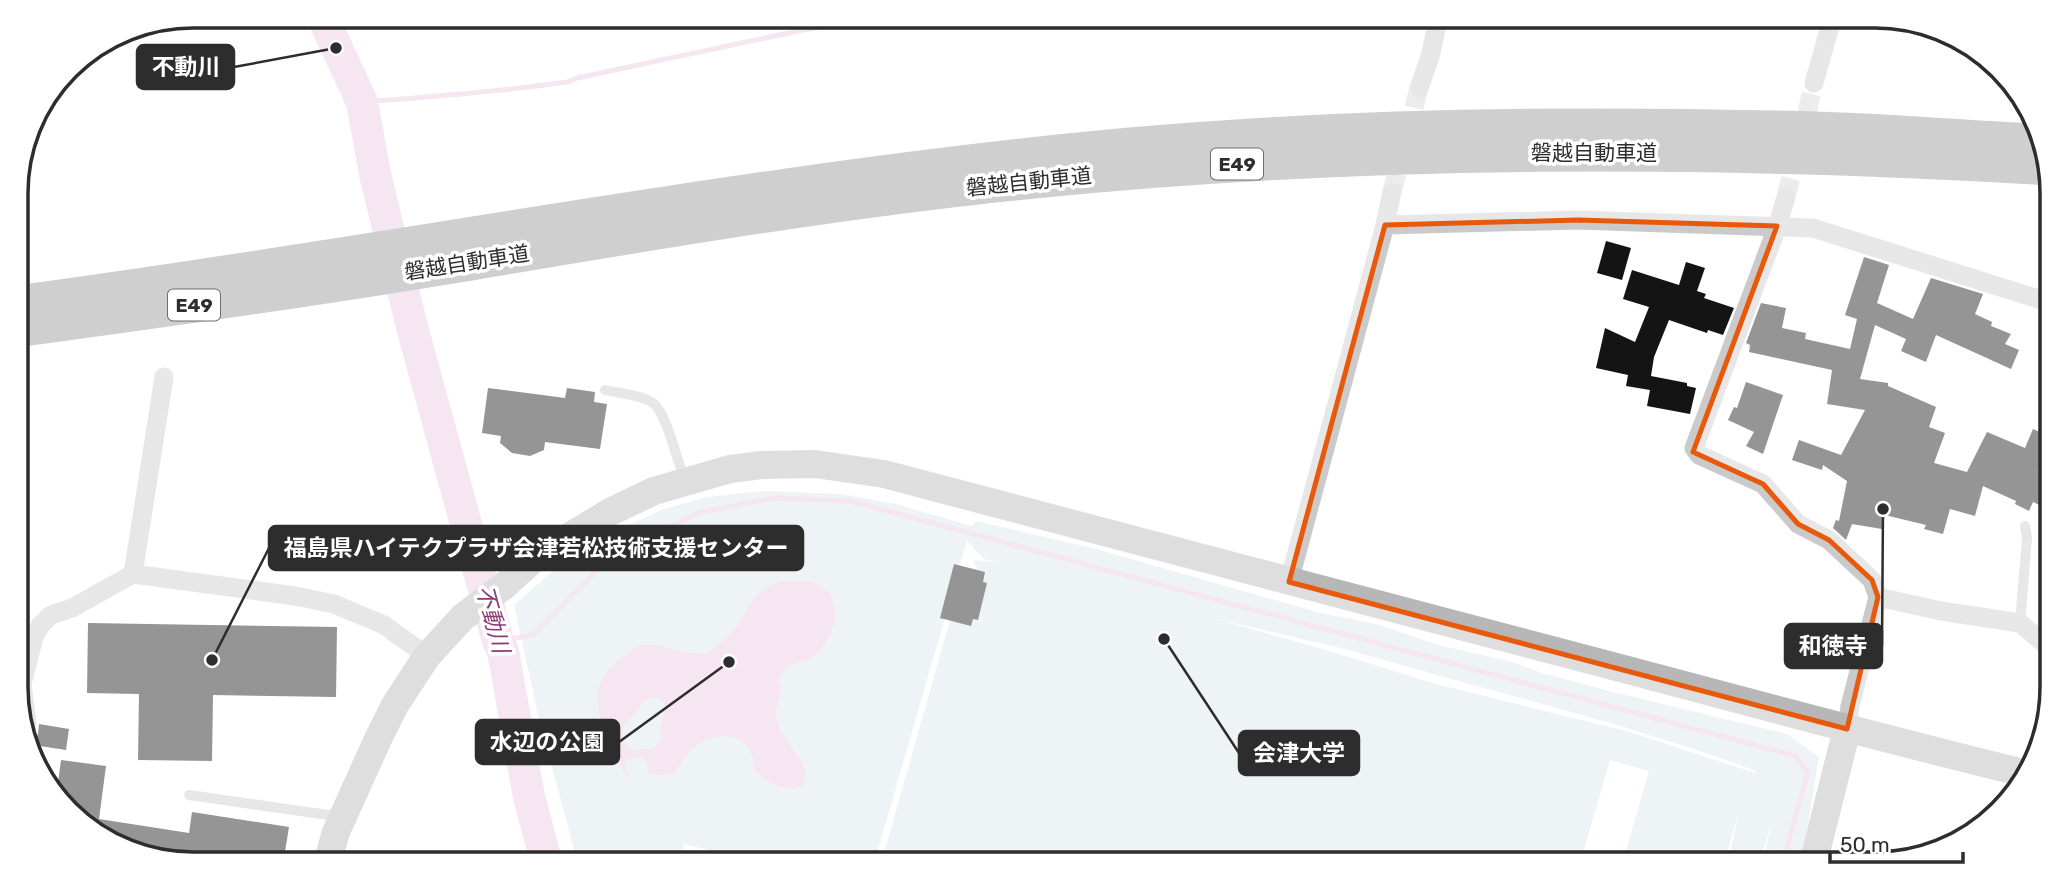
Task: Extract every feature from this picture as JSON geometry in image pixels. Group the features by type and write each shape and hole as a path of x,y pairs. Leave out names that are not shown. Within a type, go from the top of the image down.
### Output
{"highway":[{"name":"磐越自動車道","path":"427,256 641,207 872,174 1030,155 1245,136 1400,129 1651,126 1780,128 2031,141"},
{"name":"磐越自動車道","path":"28,328 427,256 645,233 1030,181 1248,163 1391,156 1650,153 1912,160 2038,167"},
{"name":"磐越自動車道","path":"28,302 368,265"}],"street":[{"path":"1419,88 1436,28"},
{"path":"1814,83 1830,28"},
{"path":"1289,582 1392,192"},
{"path":"1786,197 1695,448 1699,455 1763,484 1798,524 1829,540 1872,580 1878,597 1816,852"},
{"path":"1385,225 1578,220 1813,228 2040,300"},
{"path":"133,574 164,377"},
{"path":"330,852 335,832 395,705 428,656 463,617 537,556 567,536 654,491 730,469 788,464 815,464 884,474 1847,729 2017,771"},
{"path":"28,628 51,615 72,608 133,574 334,604 384,625 428,656"},
{"path":"1878,597 1941,611 2020,623 2040,640"}],"lane":[{"path":"605,390 652,402 661,412 681,469"},
{"path":"2020,623 2027,538 2025,526"},
{"path":"189,795 342,817"}],"highlighted area":[{"path":"1578,220 1777,226 1693,452 1763,484 1798,524 1829,540 1872,580 1878,597 1847,729 1289,582 1385,225"}],"shaded area":[{"path":"763,491 841,494 896,504 972,526 976,521 1096,549 1317,612 1376,624 1438,645 1509,661 1542,673 1787,734 1819,757 1806,837 1802,852 1765,852 1772,819 1763,852 1730,852 1739,811 1727,852 1625,852 1649,771 1610,760 1583,852 884,852 963,574 984,579 978,575 974,560 997,562 984,559 967,541 877,852 714,852 684,844 682,852 575,852 539,719 514,605 561,564 664,509 707,497","holes":["1212,618 1337,647 1617,725 1700,751 1754,770 1758,774 1630,732 1429,682"]},
{"path":"783,581 812,581 831,594 835,610 830,634 823,646 809,659 789,665 778,684 781,688 775,716 781,732 802,763 806,775 803,786 783,788 765,779 754,770 750,751 745,744 732,737 723,736 704,741 695,747 675,774 647,773 647,763 643,757 627,759 625,765 629,778 610,746 600,718 598,692 603,677 627,653 642,645 706,654 733,631 758,594","holes":["659,698 666,707 661,739 654,748 634,750 623,741 624,726 645,701"]}],"building":[{"path":"1606,241 1631,248 1622,280 1597,273"},
{"path":"1864,257 1889,265 1877,303 1913,319 1931,278 1983,294 1975,314 1992,322 1991,326 2011,334 2005,344 2019,350 2011,369 1936,335 1926,362 1901,351 1906,339 1875,325 1860,379 1888,383 1888,386 1936,407 1929,427 1945,433 1934,463 1967,472 1987,432 2025,448 2033,429 2040,432 2040,505 2033,502 2029,511 2015,504 2016,501 1983,486 1975,516 1950,509 1943,534 1924,529 1926,525 1885,515 1882,529 1852,524 1846,540 1833,528 1836,520 1839,521 1847,481 1823,465 1822,470 1792,460 1799,440 1841,455 1865,410 1827,404 1832,370 1749,352 1750,345 1746,343 1761,303 1786,308 1782,328 1806,333 1805,339 1850,349 1857,319 1845,315"},
{"path":"1686,262 1705,268 1697,291 1706,294 1704,298 1734,308 1723,335 1708,330 1707,333 1669,320 1654,357 1651,376 1687,383 1687,386 1696,388 1690,414 1647,406 1650,390 1626,386 1628,375 1596,368 1605,328 1635,342 1649,307 1623,299 1632,270 1679,285"},
{"path":"1746,382 1783,395 1763,454 1746,446 1754,432 1728,420 1734,407 1737,408"},
{"path":"488,388 565,398 567,388 595,392 594,402 607,404 600,449 545,442 544,450 530,456 512,453 500,443 501,436 482,433"},
{"path":"954,564 985,572 983,582 987,583 978,620 973,619 971,626 940,618"},
{"path":"88,623 337,627 336,697 213,695 212,761 138,760 139,694 87,693"},
{"path":"39,724 69,729 66,750 40,746"},
{"path":"61,760 106,766 99,819 189,833 192,812 289,827 285,852 193,852 150,846 110,830 92,818 58,782"}],"waterway":[{"name":"不動川","path":"328,28 362,102 375,174 412,327 498,641 503,651 529,797 544,852"},
{"path":"362,102 568,82 816,28"},
{"path":"498,641 533,635 596,571 634,543 702,512 773,498 851,501 1795,756 1808,772 1785,852"}],"tunnel":[{"path":"1786,197 1814,83"},
{"path":"1392,192 1419,88"}],"place":[{"name":"不動川","path":"336,48"},
{"name":"和徳寺","path":"1883,509"},
{"name":"会津大学","path":"1164,639"},
{"name":"福島県ハイテクプラザ会津若松技術支援センター","path":"212,660"},
{"name":"水辺の公園","path":"729,662"}]}
